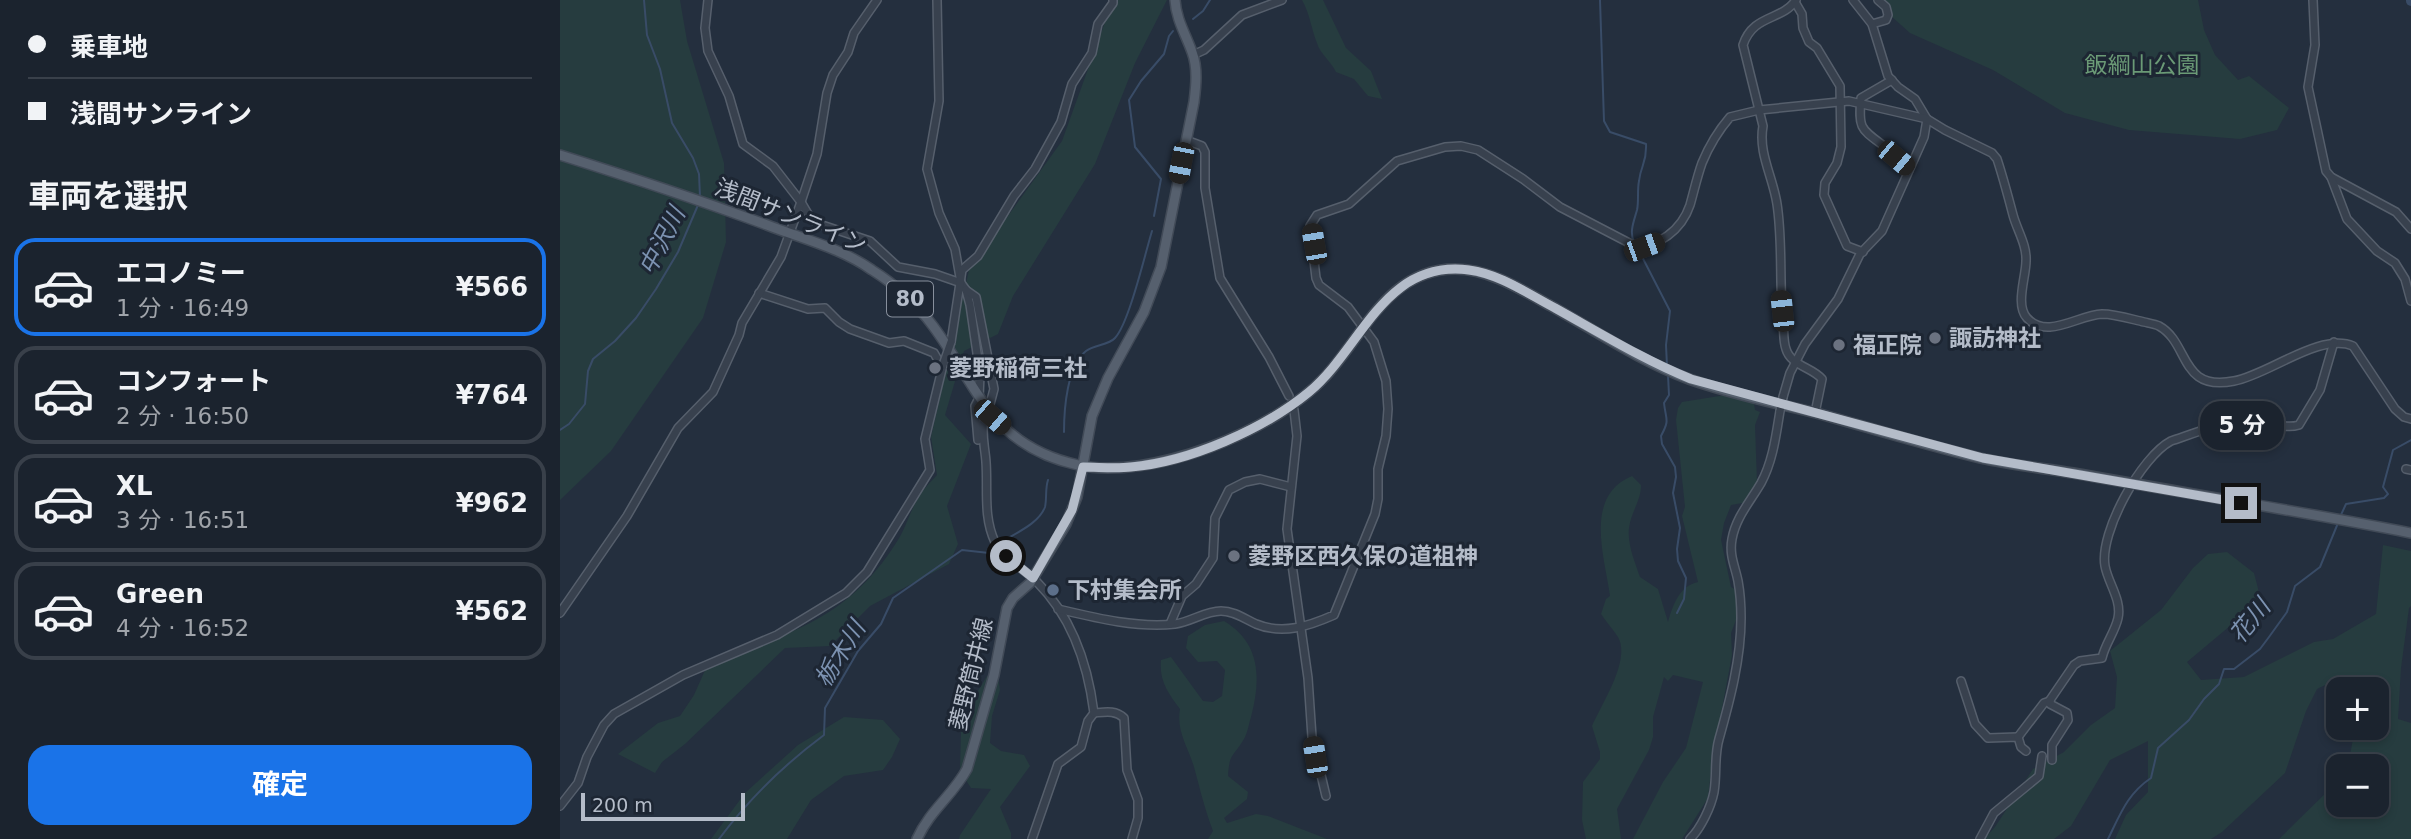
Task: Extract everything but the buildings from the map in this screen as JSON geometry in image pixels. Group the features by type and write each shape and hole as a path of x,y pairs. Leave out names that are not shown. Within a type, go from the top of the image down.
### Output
{"main road":[{"name":"菱野筒井線","path":"918,839 929,815 967,769 994,675 1007,608 1033,578 1072,510 1092,416 1108,378 1144,312 1161,267 1195,90 1193,55 1177,17 1175,0"},
{"name":"浅間サンライン","path":"560,155 686,196 848,256 867,266 900,289 936,330 992,417 1023,442 1059,460 1083,467 1112,468 1152,464 1257,427 1295,402 1325,377 1391,294 1419,276 1451,269 1472,270 1505,281 1656,365 1679,375 1983,458 2411,533"}],"street":[{"path":"708,0 705,28 708,51 729,96 740,139 749,150 773,166 811,219 870,241 898,267 935,274 963,286 976,297 994,390 989,408"},
{"path":"560,613 627,516 678,428 713,392 739,335 741,323 781,257 817,153 827,93 833,75 848,52 854,33 877,0"},
{"path":"937,0 939,101 927,169 939,213 955,249 979,359 979,398 975,407 979,444 986,460"},
{"path":"560,806 578,783 587,757 604,725 614,714 683,675 778,635 842,596 867,572 930,470 925,439 951,342 963,286 962,270 978,256 1014,196 1035,169 1061,122 1072,84 1096,45 1098,24 1113,4 1113,0"},
{"path":"1193,55 1204,50 1242,15 1282,0"},
{"path":"1690,839 1714,794 1718,741 1738,659 1741,612 1738,581 1731,552 1732,538 1742,510 1766,471 1790,373 1805,345 1838,299 1863,252 1882,231 1924,137 1927,119 1915,99 1888,76 1872,24 1853,0"},
{"path":"1872,24 1886,20 1888,15 1878,0"},
{"path":"2313,0 2315,45 2308,87 2326,171 2331,177 2347,219 2377,251 2395,263 2405,279 2411,301"},
{"path":"1815,413 1822,379 1796,363 1786,349 1780,292 1777,201 1763,155 1763,126 1744,45 1754,26 1786,11 1796,1 1809,42 1818,48 1840,86 1841,147 1837,163 1825,183 1824,195 1847,246 1863,252"},
{"path":"1892,80 1861,98 1861,125 1865,134 1885,147 1909,170"},
{"path":"1058,609 1108,621 1170,624 1224,611 1259,625 1300,629 1334,615 1375,514 1378,469 1386,436 1388,409 1386,381 1374,342 1348,307 1319,285 1316,278 1310,226 1317,215 1349,204 1360,196 1397,160 1444,147 1472,148 1523,179 1567,211 1633,245 1644,247 1670,235 1689,208 1714,138 1730,117 1759,110 1849,102 1927,119 1992,153 1997,159 2026,253 2023,313 2035,324 2054,328 2089,316 2105,314 2159,326 2173,340 2192,372 2218,383 2244,379 2277,363 2334,342 2353,346 2386,398 2404,417 2411,419"},
{"path":"1186,140 1202,146 1205,152 1205,188 1220,278 1269,356 1289,396"},
{"path":"2331,177 2396,212 2411,229"},
{"path":"759,293 808,309 825,308 838,322 850,329 890,343 904,341 934,353 943,366"},
{"path":"2018,737 2044,703 2050,701 2074,665 2080,661 2102,658 2119,618 2119,607 2105,567 2106,542 2114,519 2153,456 2171,441 2243,420 2256,418 2282,427 2299,425 2320,390 2334,342"},
{"path":"1294,410 1297,436 1287,529 1308,678 1315,757 1326,796"},
{"path":"984,419 982,441 986,460 987,517 995,541 1006,556 1045,590 1058,609 1081,651 1090,679 1094,713 1088,721 1081,747 1058,764 1032,839"},
{"path":"1170,624 1182,596 1196,584 1213,558 1215,518 1229,490 1245,482 1260,479 1290,487"},
{"path":"1961,681 1975,724 1988,738 2018,737"},
{"path":"2050,701 2067,713 2068,720 2052,745 2052,760"},
{"path":"1094,713 1111,711 1124,718 1128,770 1138,800 1138,818 1132,839"},
{"path":"2018,737 2021,747 2026,751"},
{"path":"1980,839 1994,813 2039,776 2042,756"}],"green space":[{"path":"560,0 680,0 687,41 724,163 726,242 703,318 611,451 560,500"},
{"path":"1113,0 1167,0 1135,63 1095,164 1013,296 998,334 964,351 945,415 971,444 947,506 958,544 949,564 870,606 830,646 785,648 685,744 662,762 655,773 618,754 658,723 680,716 694,695 710,659 791,632 838,606 859,589 896,543 923,490 937,475 931,437 969,270 1062,141"},
{"path":"1302,0 1323,0 1346,48 1371,71 1382,99 1368,96 1354,79 1336,72 1318,47"},
{"name":"飯綱山公園","path":"1873,0 2198,0 2204,30 2215,55 2238,80 2249,76 2289,108 2277,130 2240,139 2129,130 2065,113 1993,70 1910,33"},
{"path":"1738,393 1753,397 1755,410 1760,412 1755,425 1757,483 1754,496 1748,502 1731,505 1721,540 1731,587 1738,591 1741,607 1731,633 1732,655 1708,798 1682,839 1633,839 1663,782 1686,748 1703,682 1673,675 1668,681 1664,677 1653,717 1653,737 1649,750 1617,809 1621,839 1586,839 1582,820 1583,782 1600,759 1592,726 1614,682 1621,657 1618,637 1601,614 1606,599 1610,596 1601,529 1607,498 1617,485 1632,476 1641,485 1629,528 1630,546 1640,577 1658,589 1668,622 1681,592 1698,582 1682,516 1685,507 1676,420 1678,408 1682,402"},
{"path":"2383,545 2411,551 2411,606 2401,668 2398,719 2411,723 2411,839 2279,839 2326,793 2326,817 2389,817 2389,754 2350,754 2353,740 2389,740 2389,677 2346,675 2326,677 2326,685 2317,689 2306,711 2285,773 2211,839 2115,839 2126,815 2148,792 2148,741 2110,760 2071,826 2054,839 1984,839 1995,827 2033,769 2064,752 2091,725 2115,708 2117,677 2110,651 2161,610 2193,568 2208,554 2227,552 2254,573 2261,600 2187,662 2201,680 2244,677 2314,642 2333,639 2376,614"},
{"path":"1224,621 1245,640 1255,663 1257,676 1248,730 1231,758 1228,776 1248,792 1247,799 1224,818 1227,823 1256,814 1268,816 1327,839 1208,839 1213,831 1181,732 1180,709 1163,681 1161,660 1171,657 1203,701 1213,702 1222,696 1225,670 1217,661 1198,662 1186,648 1188,636 1205,625"},
{"path":"987,676 998,676 1000,690 992,716 990,743 1001,751 1024,755 1030,766 1000,807 1011,839 959,839 991,789 971,788 960,771 961,731 973,699"},
{"path":"844,717 883,720 900,739 883,770 844,776 811,800 787,839 711,839 745,793 798,745"}],"waterway":[{"name":"中沢川","path":"644,0 647,35 660,69 672,123 693,158 699,174 700,197"},
{"name":"栃木川","path":"1193,19 1203,11 1210,0"},
{"path":"1600,0 1604,121 1610,132 1646,144 1646,155 1638,185 1638,207 1632,230 1634,242"},
{"name":"栃木川","path":"1154,216 1161,179 1135,147 1129,100 1164,54 1173,31"},
{"name":"中沢川","path":"560,430 569,424 585,404 588,371 593,359 615,341 636,318 656,289 678,252 698,205"},
{"name":"栃木川","path":"1064,432 1066,400 1075,367 1086,351 1112,340 1120,330 1131,304 1152,231"},
{"path":"1637,247 1670,311 1666,345 1667,366"},
{"path":"1668,375 1669,395 1664,403 1666,423 1661,436 1662,444 1675,467 1673,493 1680,528 1678,561 1686,578 1684,599 1677,613"},
{"name":"花川","path":"2340,517 2346,504 2384,498 2388,494 2383,487 2393,450 2411,440"},
{"name":"栃木川","path":"1003,541 1027,527 1042,513 1048,480"},
{"name":"花川","path":"2108,839 2130,798 2151,778 2158,748 2189,720 2219,684 2224,669 2234,669 2260,649 2287,612 2295,586 2320,567 2338,523"},
{"name":"栃木川","path":"719,839 768,783 824,735 825,708 858,651 881,624 893,598 962,550 989,553"}],"place":[{"name":"諏訪神社","path":"1935,338"},
{"name":"福正院","path":"1839,345"},
{"name":"菱野稲荷三社","path":"935,368"},
{"name":"菱野区西久保の道祖神","path":"1234,556"},
{"name":"下村集会所","path":"1053,590"}],"route":[{"path":"1006,556 1033,578 1066,524 1077,497 1083,467 1112,468 1152,464 1188,454 1257,427 1295,402 1325,377 1391,294 1419,276 1451,269 1472,270 1505,281 1656,365 1717,387 1983,458 2241,503"}]}
